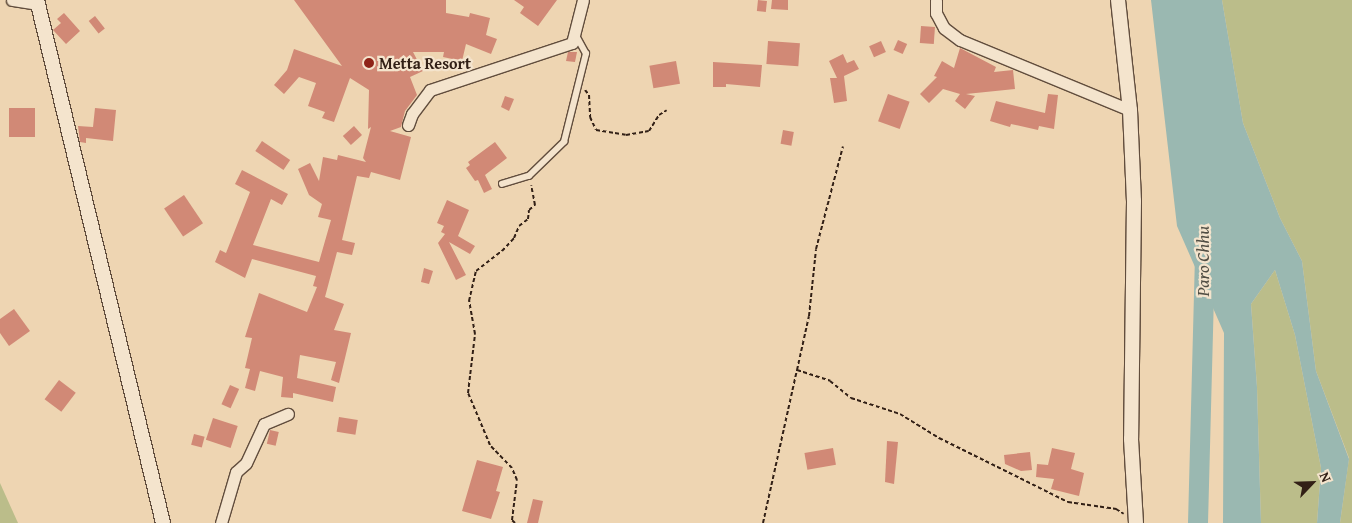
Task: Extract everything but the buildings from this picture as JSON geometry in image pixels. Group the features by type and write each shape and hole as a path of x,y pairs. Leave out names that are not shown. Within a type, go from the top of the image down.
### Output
{"street":[{"path":"12,0 38,2 164,523"},
{"path":"408,125 412,114 430,90 456,79 477,77 572,42 576,36 583,0"},
{"path":"936,0 936,14 944,28 960,40 1130,110"},
{"path":"1118,0 1130,110 1134,201 1132,439 1136,522"},
{"path":"221,523 236,472 246,463 264,424 288,414"}],"lane":[{"path":"502,184 529,176 564,142 586,54 576,36"}],"path":[{"path":"579,81 589,95 590,118 596,130 626,135 649,131 659,115 667,110"},
{"path":"763,523 809,316 816,248 843,146"},
{"path":"514,523 512,520 517,480 512,468 490,446 468,393 475,334 469,301 476,271 514,238 519,226 528,219 529,210 535,205 529,176"},
{"path":"797,370 830,381 851,398 900,414 939,438 1068,502 1116,509 1136,522"}],"green space":[{"path":"1222,0 1352,0 1352,523 1340,523 1349,458 1316,371 1302,261 1280,218 1243,123"},
{"path":"1275,270 1295,335 1321,468 1317,523 1261,523 1257,387 1251,304"},
{"path":"0,483 18,523 0,523"}],"water":[{"path":"1151,0 1222,0 1243,123 1280,218 1302,261 1316,371 1349,459 1340,523 1317,523 1321,468 1295,335 1275,270 1251,304 1257,387 1261,523 1223,523 1224,333 1177,226"}],"waterway":[{"name":"Paro Chhu","path":"1198,523 1205,259"}],"place":[{"name":"Metta Resort","path":"369,63"}]}
